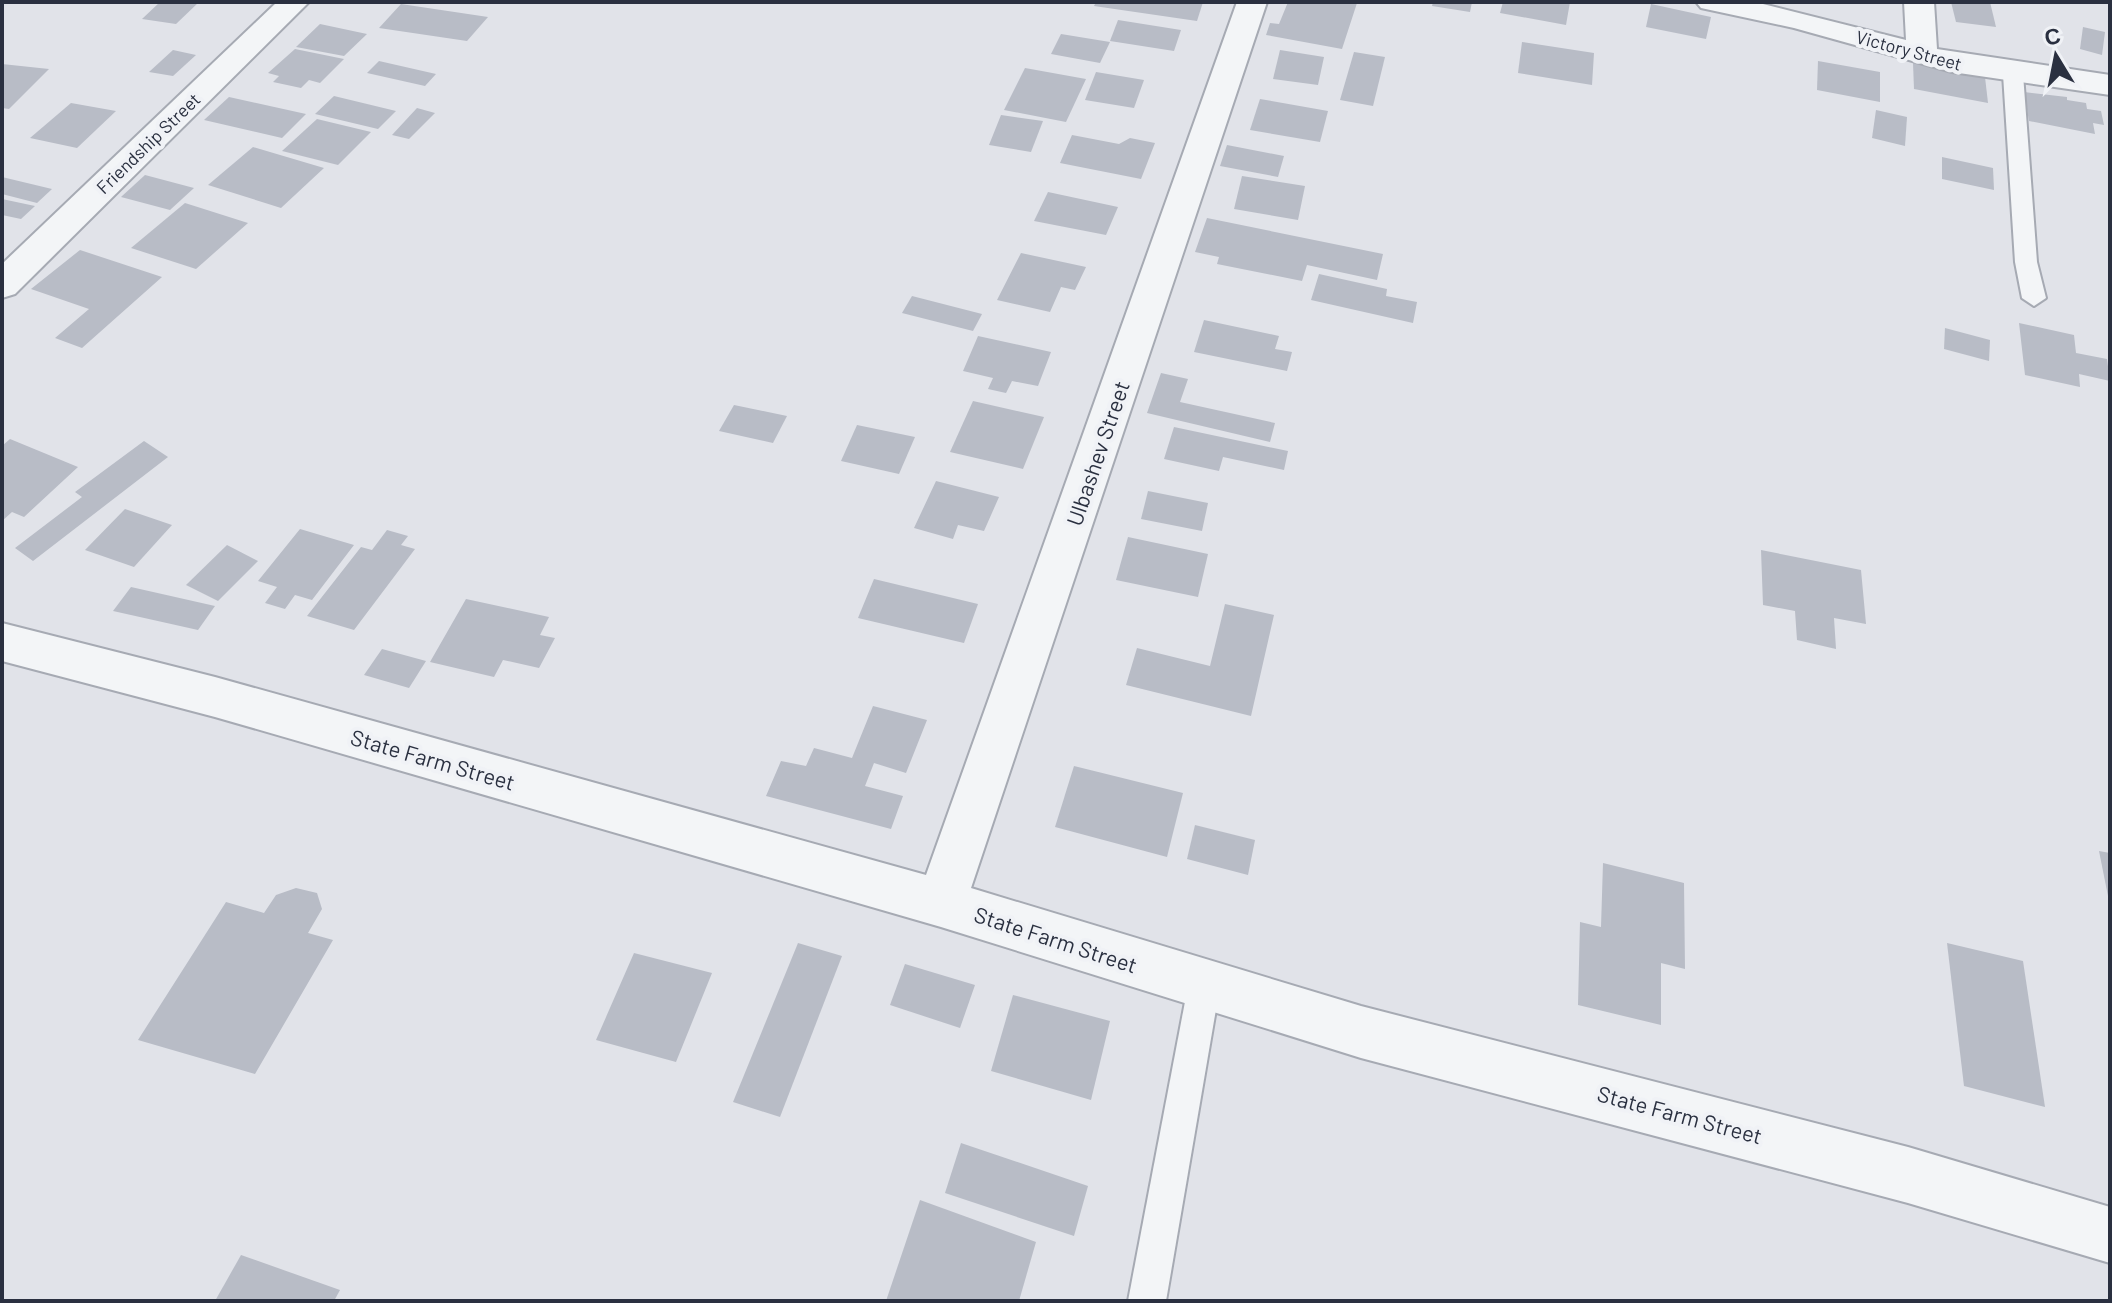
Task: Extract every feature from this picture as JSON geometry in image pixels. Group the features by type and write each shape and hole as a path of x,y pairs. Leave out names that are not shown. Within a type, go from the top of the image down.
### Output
{"street":[{"name":"Friendship Street","path":"2,285 294,2"},
{"name":"Ulbashev Street","path":"941,903 1252,2"},
{"name":"Victory Street","path":"1711,2 1799,20 1922,55 2013,74 2110,85"},
{"path":"1919,2 1922,55"},
{"name":"State Farm Street","path":"2,642 215,697 941,903 1361,1032 1893,1171 2110,1235"}],"lane":[{"path":"2013,74 2026,262 2034,298"},
{"path":"1147,1301 1204,986"}],"building":[{"path":"160,2 199,2 176,24 142,19"},
{"path":"1096,2 1203,2 1197,21 1094,6"},
{"path":"1288,2 1357,3 1342,49 1266,35 1270,23 1279,24"},
{"path":"1433,2 1472,2 1470,12 1432,6"},
{"path":"1503,2 1570,2 1566,25 1500,13"},
{"path":"1951,2 1990,2 1996,27 1956,22"},
{"path":"401,4 488,17 467,41 379,28"},
{"path":"1651,4 1711,17 1706,39 1646,27"},
{"path":"1118,20 1181,30 1174,51 1110,41"},
{"path":"320,24 367,34 344,56 296,47"},
{"path":"2083,27 2105,32 2102,55 2080,49"},
{"path":"1061,34 1110,42 1100,63 1051,54"},
{"path":"1522,42 1594,53 1592,85 1518,73"},
{"path":"295,49 344,59 320,83 309,80 301,88 273,82 279,76 268,73"},
{"path":"173,50 196,55 173,76 149,72"},
{"path":"1280,50 1324,57 1318,85 1273,79"},
{"path":"1354,52 1385,57 1373,106 1340,100"},
{"path":"379,61 436,74 425,86 367,73"},
{"path":"1818,61 1880,72 1880,102 1817,90"},
{"path":"1913,63 1985,77 1988,103 1914,89"},
{"path":"2,64 49,69 9,109 2,108"},
{"path":"1025,68 1086,79 1066,122 1004,110"},
{"path":"1096,72 1144,80 1134,108 1085,100"},
{"path":"2024,92 2067,97 2067,100 2086,103 2087,109 2101,111 2104,125 2093,123 2095,134 2029,121"},
{"path":"334,96 396,111 378,129 315,114"},
{"path":"229,97 306,114 282,138 204,120"},
{"path":"1260,99 1328,111 1320,142 1250,130"},
{"path":"71,103 116,111 77,148 30,138"},
{"path":"417,108 435,113 409,139 392,135"},
{"path":"1876,110 1907,117 1905,146 1872,138"},
{"path":"1001,115 1043,121 1031,152 989,145"},
{"path":"317,119 371,132 338,165 282,151"},
{"path":"1072,135 1119,144 1130,138 1155,143 1141,179 1060,163"},
{"path":"1227,145 1284,156 1278,177 1220,166"},
{"path":"253,147 324,168 281,208 208,185"},
{"path":"1942,157 1993,168 1994,190 1942,179"},
{"path":"145,175 194,188 170,210 121,197"},
{"path":"1242,176 1305,186 1298,220 1234,209"},
{"path":"2,177 52,189 37,203 2,194"},
{"path":"1048,192 1118,207 1106,235 1034,221"},
{"path":"2,199 35,206 21,219 2,215"},
{"path":"185,203 248,223 196,269 131,248"},
{"path":"1207,218 1383,254 1377,280 1307,265 1302,281 1217,264 1219,257 1195,252"},
{"path":"80,250 162,277 82,348 55,338 89,309 31,289"},
{"path":"1021,253 1086,267 1075,290 1061,287 1050,312 997,300"},
{"path":"1319,274 1387,289 1386,296 1417,302 1413,323 1311,300"},
{"path":"912,296 982,314 973,331 902,313"},
{"path":"1204,320 1279,336 1275,349 1292,352 1287,371 1194,352"},
{"path":"2019,323 2074,335 2076,353 2107,359 2110,381 2079,374 2080,387 2025,375"},
{"path":"1945,328 1990,340 1989,361 1944,349"},
{"path":"978,336 1051,352 1038,386 1012,381 1006,393 988,389 993,378 963,371"},
{"path":"1161,373 1188,379 1180,402 1275,423 1270,442 1147,413"},
{"path":"973,401 1044,417 1023,469 950,452"},
{"path":"734,405 787,416 773,443 719,431"},
{"path":"857,425 915,437 899,474 841,461"},
{"path":"1174,427 1288,451 1284,470 1223,457 1219,471 1164,459"},
{"path":"10,439 78,467 24,517 12,512 2,521 2,446"},
{"path":"144,441 168,457 33,561 15,548 82,497 75,492"},
{"path":"936,481 999,497 984,531 958,525 953,539 914,528"},
{"path":"1148,491 1208,503 1202,531 1141,519"},
{"path":"125,509 172,525 134,567 85,550"},
{"path":"300,529 354,545 312,600 295,595 285,609 265,603 277,587 258,581"},
{"path":"387,530 408,536 401,545 415,549 354,630 307,616 361,547 372,550"},
{"path":"1128,537 1208,554 1198,597 1116,580"},
{"path":"227,545 258,561 218,601 186,585"},
{"path":"1761,550 1861,570 1866,624 1834,618 1836,649 1797,640 1795,611 1763,605"},
{"path":"874,579 978,604 964,643 858,618"},
{"path":"131,587 215,606 198,630 113,611"},
{"path":"466,599 549,617 540,635 555,638 539,668 503,660 494,677 430,662"},
{"path":"1225,604 1274,615 1251,716 1126,685 1137,648 1210,666"},
{"path":"382,649 426,661 409,688 364,675"},
{"path":"873,706 927,720 906,773 874,763 865,786 903,796 891,829 766,796 781,761 806,766 814,748 852,758"},
{"path":"1074,766 1183,793 1167,857 1055,827"},
{"path":"1195,825 1255,840 1248,875 1187,859"},
{"path":"2099,851 2110,853 2110,901 2109,901"},
{"path":"1603,863 1684,883 1685,969 1661,963 1661,1025 1578,1005 1580,922 1601,927"},
{"path":"296,888 317,893 322,909 308,933 333,940 255,1074 138,1040 226,902 264,913 276,895"},
{"path":"798,943 842,956 780,1117 733,1102"},
{"path":"1947,943 2023,961 2045,1107 1964,1086"},
{"path":"634,953 712,973 676,1062 596,1040"},
{"path":"905,964 975,985 960,1028 890,1005"},
{"path":"1013,995 1110,1021 1091,1100 991,1071"},
{"path":"961,1143 1088,1186 1074,1236 945,1193"},
{"path":"920,1200 1036,1242 1019,1301 886,1301"},
{"path":"241,1255 340,1290 334,1301 215,1301"}]}
